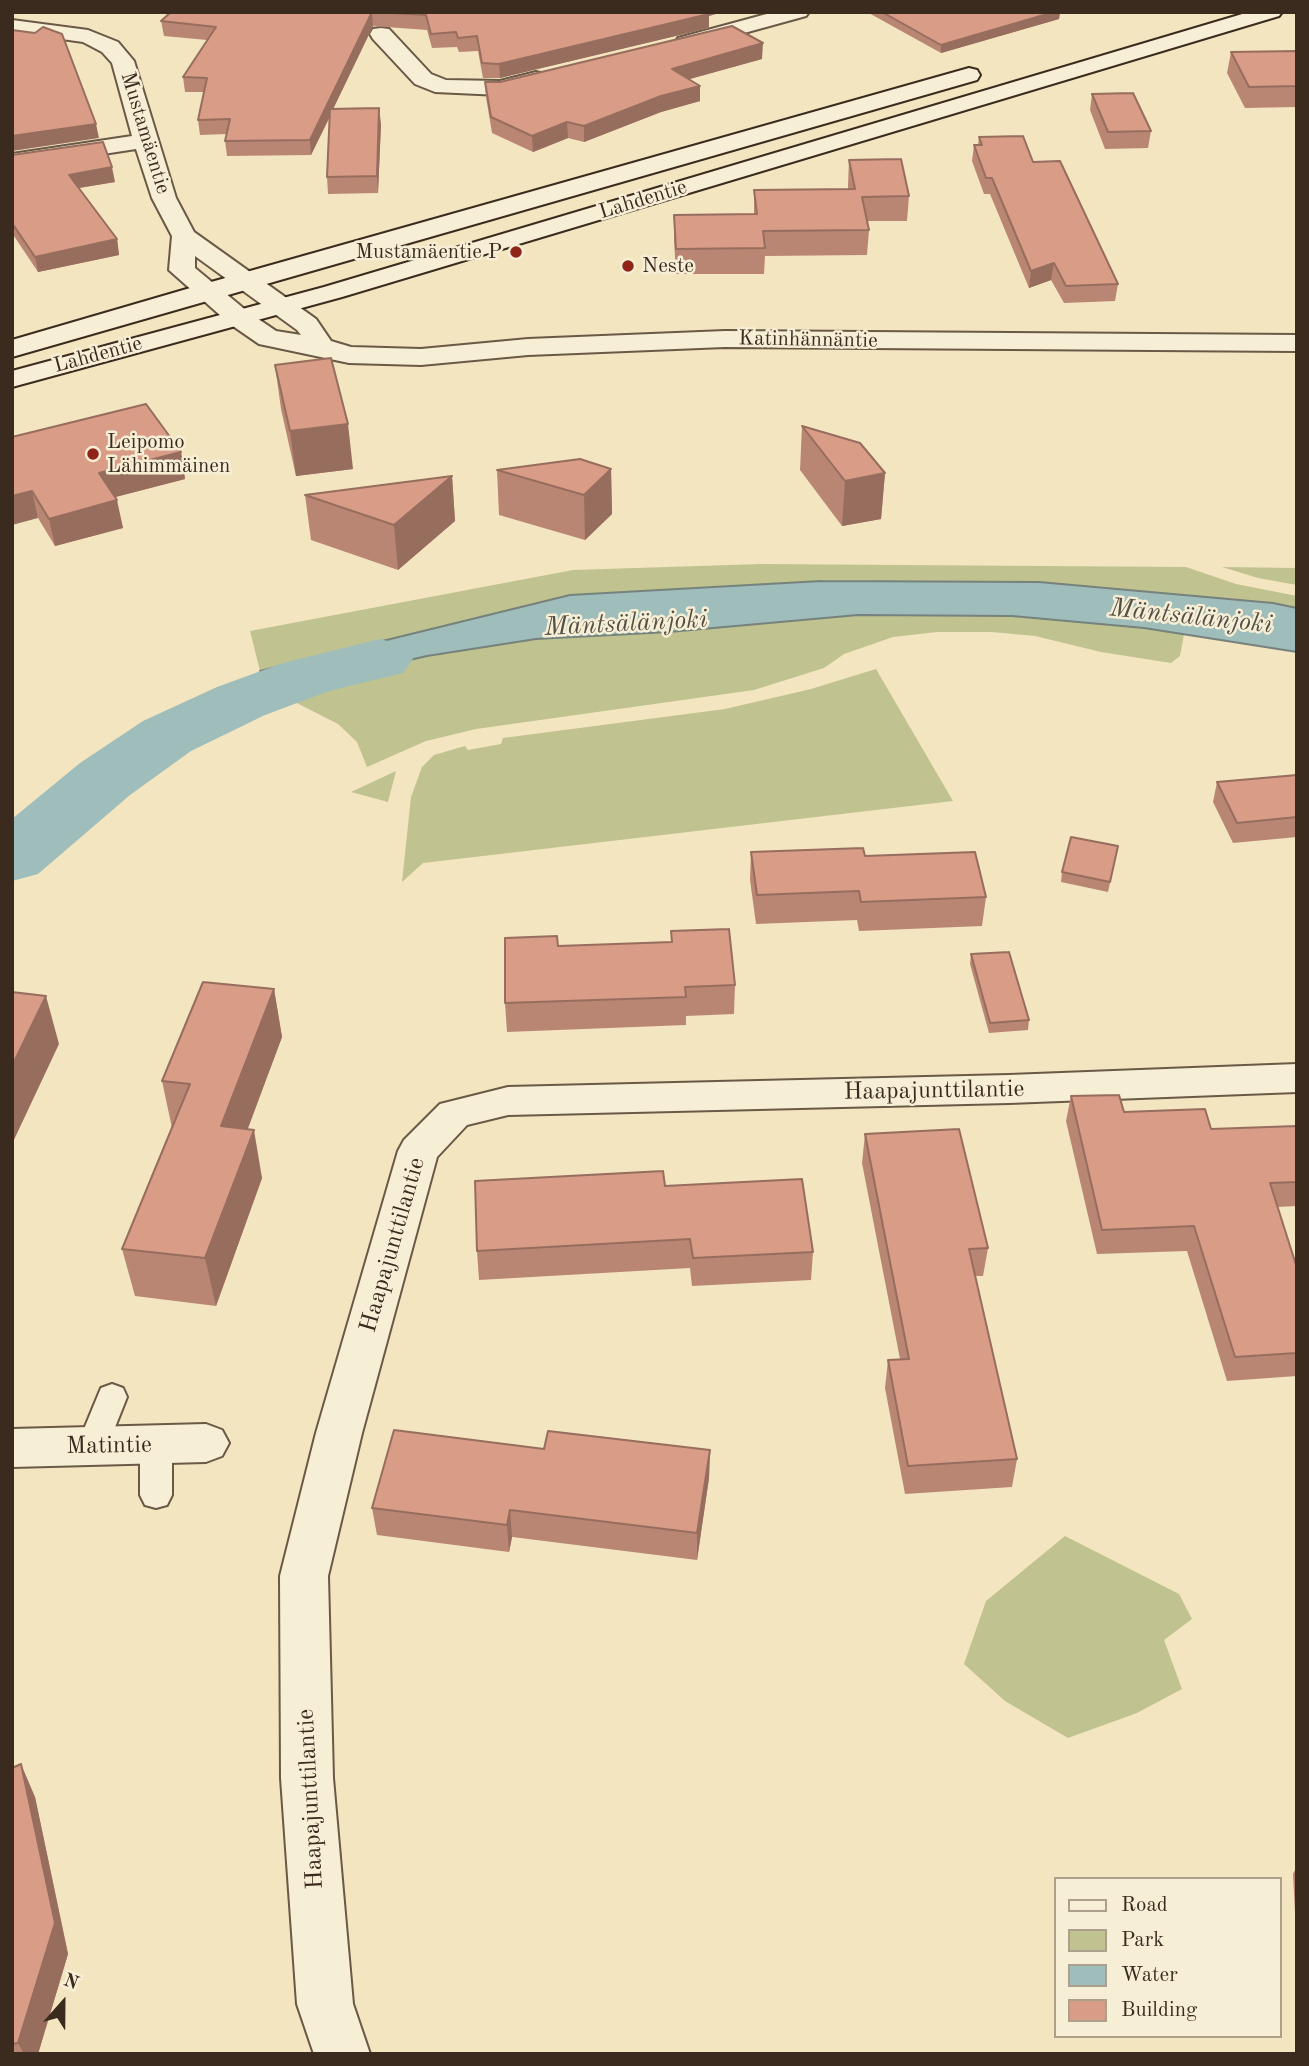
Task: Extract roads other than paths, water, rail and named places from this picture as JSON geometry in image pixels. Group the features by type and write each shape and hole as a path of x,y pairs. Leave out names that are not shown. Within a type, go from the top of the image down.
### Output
{"street":[{"path":"661,49 799,12"},
{"name":"Lahdentie","path":"12,379 281,306 1272,12"},
{"name":"Mustamäentie","path":"12,26 88,36 110,47 123,61 164,198 184,236 281,306"},
{"path":"381,34 423,79 443,87 500,88 554,75"},
{"name":"Lahdentie","path":"12,349 244,280 991,69"},
{"path":"12,161 145,141"},
{"name":"Mustamäentie","path":"184,236 182,270 206,291"},
{"name":"Katinhännäntie","path":"206,291 268,338 322,346 349,355 386,358 653,340 1297,343"},
{"path":"281,306 307,325 322,346"},
{"name":"Haapajunttilantie","path":"342,2054 325,2004 309,1805 304,1576 339,1433 418,1151 454,1114 508,1101 1009,1089 1297,1078"},
{"name":"Matintie","path":"12,1448 206,1443"}],"lane":[{"path":"93,1446 112,1397"},
{"path":"156,1445 156,1495"}],"water":[{"path":"821,581 1039,582 1273,603 1297,608 1297,652 1144,628 1012,616 858,615 669,632 536,639 427,656 345,675 287,698 260,671 570,595"}],"waterway":[{"name":"Mäntsälänjoki","path":"12,857 105,779 167,736 241,701 306,677 380,659"}],"place":[{"name":"Mustamäentie P","path":"516,252"},
{"name":"Neste","path":"628,266"},
{"name":"Leipomo Lähimmäinen","path":"93,454"}]}
